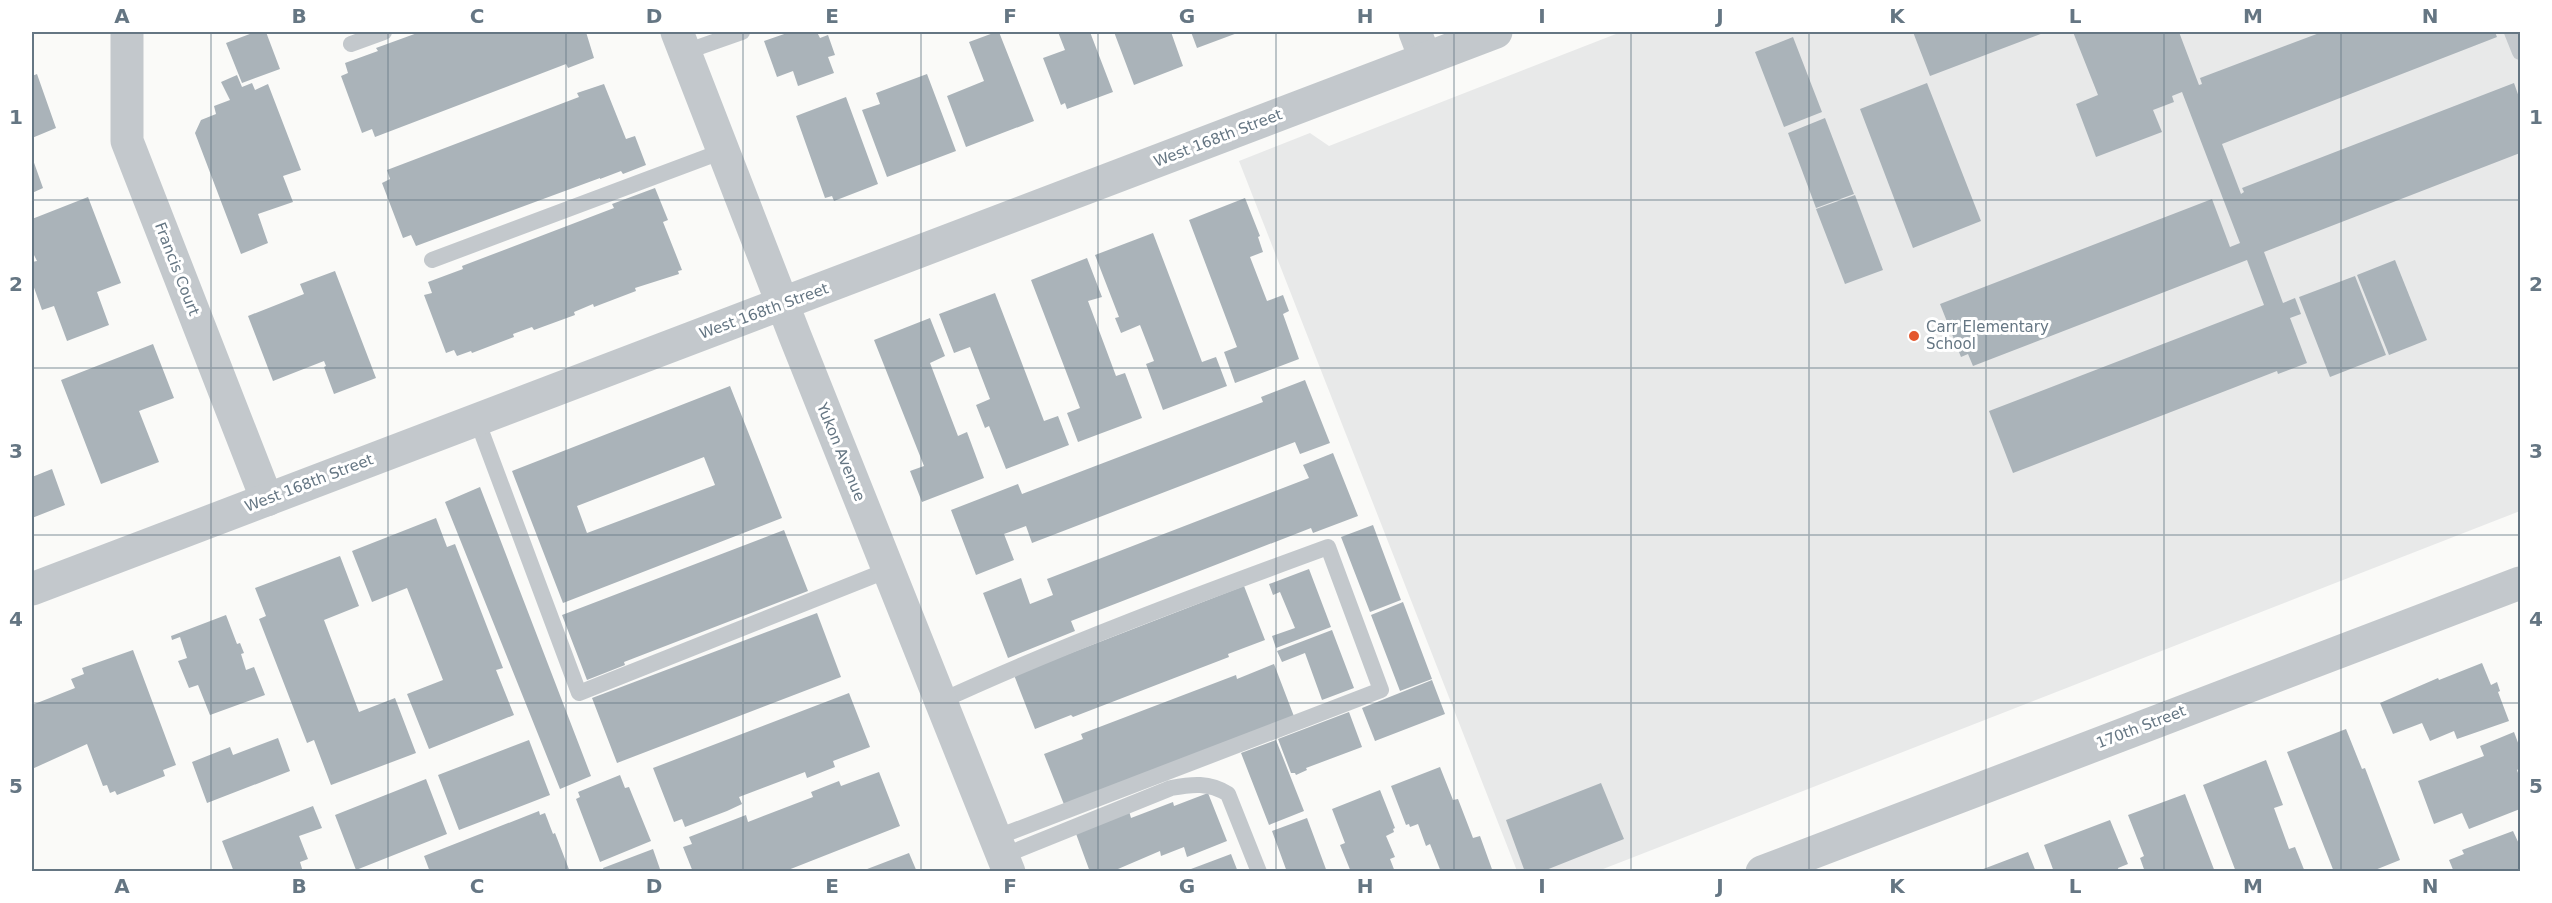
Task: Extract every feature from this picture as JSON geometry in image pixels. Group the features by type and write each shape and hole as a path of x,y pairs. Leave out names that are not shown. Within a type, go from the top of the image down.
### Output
{"street":[{"name":"Francis Court","path":"127,32 127,141 267,500"},
{"name":"West 168th Street","path":"32,589 783,304 1420,45 1496,32"},
{"name":"Yukon Avenue","path":"681,42 888,570 1003,855"},
{"name":"170th Street","path":"1762,872 2520,583"}],"lane":[{"path":"351,44 384,32"},
{"path":"681,42 742,32"},
{"path":"2512,32 2520,52"},
{"path":"432,260 723,151"},
{"path":"477,420 579,693 888,570"},
{"path":"941,701 1022,664 1205,592 1328,547 1381,690 1003,855"},
{"path":"1003,855 1171,788 1194,784 1216,787 1228,794 1259,872"}],"shaded area":[{"name":"Carr Elementary School","path":"1621,32 2520,32 2520,511 1598,871 1517,871 1239,161 1310,133 1329,146"}],"building":[{"path":"255,32 266,32 280,69 242,83 226,43"},
{"path":"420,32 586,32 594,58 568,68 566,64 375,137 372,129 362,133 341,76 348,73 345,63 378,51 376,48"},
{"path":"790,32 817,32 820,38 828,35 835,55 828,57 834,73 798,86 793,71 777,77 764,41"},
{"path":"999,32 1034,121 966,147 947,96 984,81 969,42"},
{"path":"1058,32 1090,32 1113,92 1067,109 1065,103 1061,105 1043,58 1065,50"},
{"path":"1114,32 1171,32 1183,66 1134,85"},
{"path":"1191,32 1240,32 1197,48"},
{"path":"1913,32 2046,32 1930,76"},
{"path":"2073,32 2179,32 2199,85 2202,84 2200,78 2322,32 2495,32 2497,37 2222,144 2241,194 2244,192 2242,188 2514,83 2520,100 2520,153 2264,252 2283,303 2295,298 2301,314 2290,318 2307,363 2278,374 2277,371 2013,473 1989,411 2264,305 2247,260 1973,366 1968,354 1961,357 1940,304 2212,199 2230,247 2240,243 2182,92 2172,96 2174,102 2153,110 2162,132 2096,157 2076,104 2098,95"},
{"path":"1793,37 1822,112 1784,127 1755,52"},
{"path":"37,74 56,128 32,138 32,76"},
{"path":"927,74 956,151 887,177 862,110 880,104 876,93"},
{"path":"237,75 242,87 252,83 255,90 268,84 301,170 283,176 293,202 258,214 268,243 241,254 195,133 201,120 216,114 214,106 230,100 221,82"},
{"path":"1927,83 1981,221 1913,248 1860,109"},
{"path":"604,84 626,139 635,136 646,165 623,174 621,171 600,178 416,246 411,235 403,238 382,183 390,179 387,170 579,97 577,93"},
{"path":"846,97 878,184 834,201 832,196 825,198 796,116"},
{"path":"1825,118 1854,194 1816,208 1788,133"},
{"path":"32,157 43,188 32,193"},
{"path":"655,188 668,220 663,222 682,270 678,271 679,274 635,288 636,291 594,307 593,304 574,312 575,315 534,330 532,327 513,334 514,337 472,353 471,351 457,356 454,350 446,353 424,295 432,293 428,282 463,269 462,266 614,208 612,204"},
{"path":"1855,195 1883,270 1845,284 1816,209"},
{"path":"88,197 121,283 97,292 109,325 67,341 54,306 42,310 32,282 32,262 37,261 34,255 32,256 32,219"},
{"path":"1245,198 1260,236 1258,237 1263,252 1250,257 1267,301 1283,295 1289,311 1283,314 1299,359 1235,383 1224,352 1237,347 1189,220"},
{"path":"1153,233 1202,362 1216,357 1227,386 1163,410 1146,364 1154,361 1140,325 1121,333 1115,318 1119,317 1095,255"},
{"path":"1087,258 1102,297 1088,301 1116,376 1125,373 1142,418 1078,442 1067,413 1080,408 1031,280"},
{"path":"2395,260 2427,340 2389,355 2357,275"},
{"path":"335,271 376,378 334,394 324,361 273,381 248,316 304,294 300,284"},
{"path":"2355,276 2386,355 2330,377 2299,297"},
{"path":"995,293 1044,421 1058,416 1069,445 1006,469 989,426 985,428 976,405 990,399 970,347 954,353 939,314"},
{"path":"930,318 945,356 930,363 958,436 967,432 984,478 922,502 910,471 924,466 874,340"},
{"path":"153,344 174,398 139,411 159,462 101,484 61,380"},
{"path":"1305,380 1330,443 1300,454 1295,442 1032,543 1026,526 1004,534 1014,560 976,575 951,510 1018,484 1022,494 1263,402 1261,397"},
{"path":"730,386 782,518 563,603 512,471","holes":["704,457 715,485 587,533 577,506"]},
{"path":"1333,453 1358,516 1313,533 1311,528 1071,621 1075,631 1008,658 983,593 1021,578 1030,604 1053,595 1047,579 1309,478 1303,465"},
{"path":"52,469 65,505 32,518 32,477"},
{"path":"480,487 591,776 560,789 445,502"},
{"path":"436,518 447,547 455,544 503,668 496,670 514,715 429,749 407,694 443,680 407,588 372,602 352,551"},
{"path":"1373,525 1401,600 1370,612 1341,537"},
{"path":"784,530 808,591 624,662 625,665 587,680 562,615"},
{"path":"340,556 359,606 324,620 359,712 395,698 416,753 331,785 314,740 307,743 259,619 266,616 255,588"},
{"path":"1309,569 1331,627 1276,648 1272,636 1295,628 1280,592 1273,595 1269,584"},
{"path":"1244,586 1265,640 1228,654 1229,657 1073,717 1071,715 1035,729 1014,675"},
{"path":"1403,602 1432,679 1400,691 1371,615"},
{"path":"817,613 841,677 617,763 592,698"},
{"path":"226,615 237,644 240,643 244,653 241,654 246,670 254,667 265,695 210,715 198,685 189,688 178,661 187,658 180,637 172,640 171,636"},
{"path":"1332,630 1354,688 1322,700 1305,653 1282,662 1277,651"},
{"path":"133,650 176,765 163,770 165,776 117,795 115,791 110,793 107,785 103,786 87,744 32,769 32,705 75,688 71,679 84,674 82,668"},
{"path":"2482,663 2491,685 2497,682 2500,691 2498,692 2509,721 2457,739 2454,731 2430,741 2422,723 2393,734 2380,703 2438,678 2439,680"},
{"path":"1274,664 1295,719 1065,807 1044,754 1083,739 1081,734 1236,675 1237,679"},
{"path":"1432,680 1445,714 1375,741 1362,708"},
{"path":"849,693 870,747 833,761 835,767 807,778 805,772 739,797 742,804 727,811 685,827 682,819 674,822 653,768"},
{"path":"1349,712 1362,747 1306,768 1307,770 1296,775 1291,773 1278,739"},
{"path":"2346,729 2362,769 2365,768 2400,860 2370,872 2334,872 2287,752"},
{"path":"2514,732 2520,748 2520,768 2517,770 2520,779 2520,809 2469,829 2462,813 2434,824 2418,781 2484,756 2480,746"},
{"path":"278,738 290,771 207,803 192,762 230,747 233,755"},
{"path":"529,740 550,795 459,830 438,775"},
{"path":"1276,740 1304,811 1269,825 1241,753"},
{"path":"2266,760 2283,805 2274,808 2289,849 2295,847 2305,872 2236,872 2203,785"},
{"path":"1440,767 1453,800 1458,799 1473,838 1480,836 1493,872 1441,872 1430,844 1426,846 1418,824 1410,827 1409,824 1406,825 1391,786"},
{"path":"879,772 900,826 783,872 693,872 683,847 692,844 689,837 746,815 748,822 813,797 811,792 839,781 841,786"},
{"path":"620,775 625,788 629,787 651,841 600,862 576,799 580,797 578,792"},
{"path":"426,779 447,834 356,870 335,815"},
{"path":"1601,783 1624,839 1541,872 1525,872 1506,820"},
{"path":"1380,790 1395,828 1394,832 1386,836 1395,857 1390,859 1395,872 1351,872 1340,845 1345,843 1332,809"},
{"path":"1208,793 1227,841 1187,857 1184,847 1161,856 1160,851 1111,872 1090,872 1075,831 1129,811 1131,818 1173,802 1174,806"},
{"path":"2185,794 2215,872 2145,872 2140,858 2144,856 2128,815"},
{"path":"313,806 322,828 299,836 308,859 300,862 303,872 234,872 222,841"},
{"path":"539,811 540,815 545,813 570,872 430,872 424,856"},
{"path":"1307,818 1327,872 1287,872 1272,831"},
{"path":"2110,820 2128,864 2118,868 2119,872 2054,872 2044,845"},
{"path":"2513,831 2520,846 2520,872 2454,872 2449,860 2464,854 2462,850"},
{"path":"653,849 661,872 604,872 603,868"},
{"path":"2028,852 2036,872 1978,872 1978,871"},
{"path":"909,853 917,872 862,872 862,871"},
{"path":"1231,854 1238,872 1192,872 1191,869"}],"place":[{"name":"Carr Elementary School","path":"1914,336"}]}
